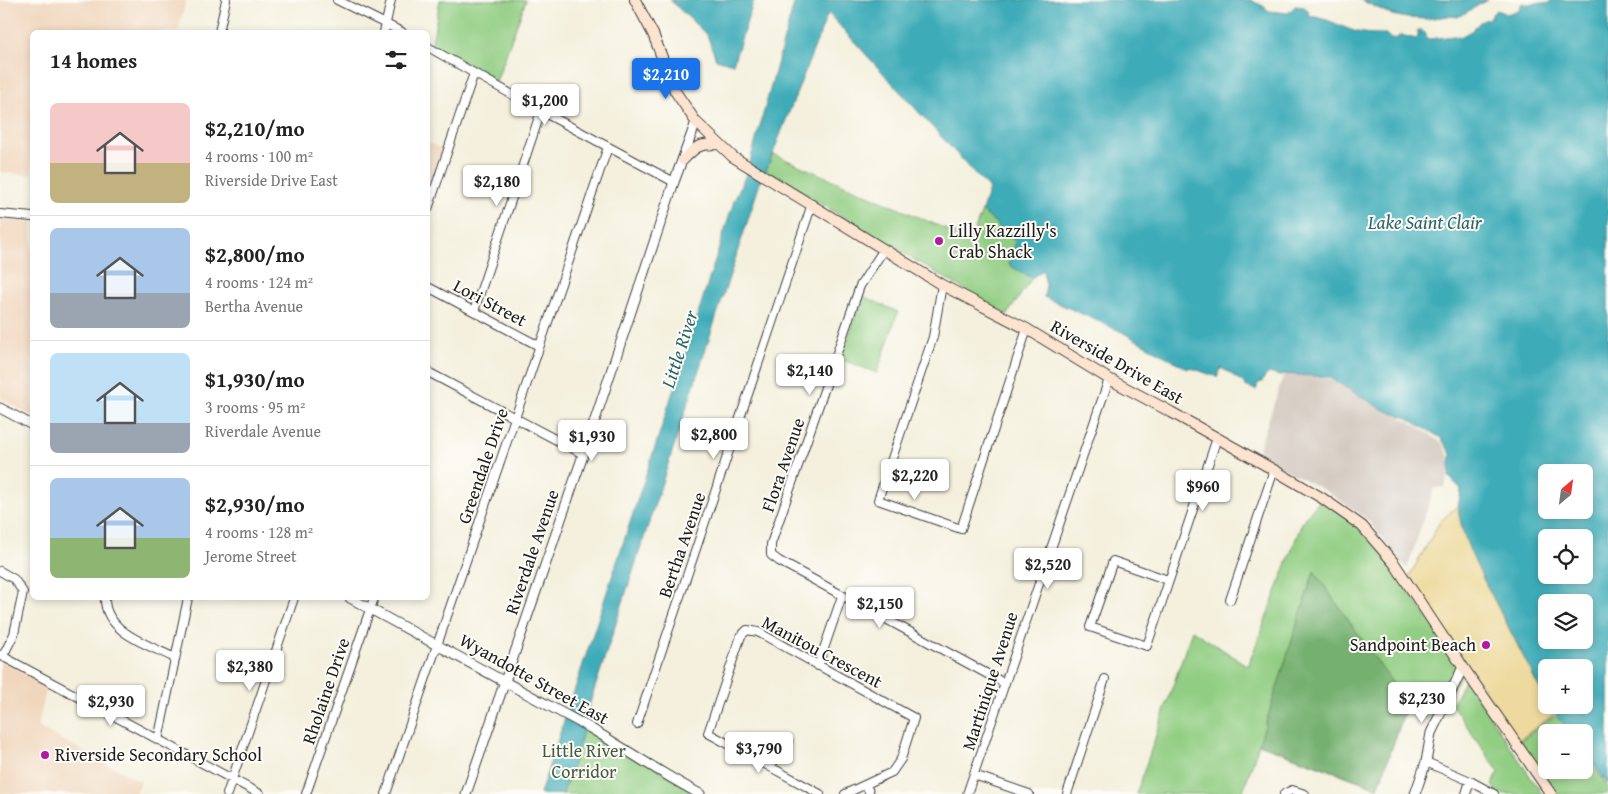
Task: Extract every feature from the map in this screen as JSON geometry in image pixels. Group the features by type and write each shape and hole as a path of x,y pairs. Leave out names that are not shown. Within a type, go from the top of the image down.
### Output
{"main road":[{"name":"Riverside Drive East","path":"632,2 653,34 675,91 696,122 733,156 942,285 1027,329 1109,379 1274,470 1348,515 1373,538 1403,575 1463,668 1551,794"},
{"path":"682,160 695,147 718,144"}],"street":[{"path":"219,30 226,0"},
{"path":"338,0 398,30"},
{"path":"384,30 391,0"},
{"path":"430,48 541,111 674,182"},
{"path":"430,204 474,73"},
{"path":"474,311 541,111"},
{"name":"Riverdale Avenue","path":"466,794 696,122"},
{"name":"Greendale Drive","path":"386,794 608,147"},
{"name":"Bertha Avenue","path":"637,724 812,204"},
{"path":"0,214 30,217"},
{"name":"Flora Avenue","path":"842,596 779,561 771,555 771,544 860,286 884,249"},
{"path":"942,285 933,337 878,500 961,529 1027,329"},
{"name":"Lori Street","path":"430,287 540,346"},
{"path":"430,373 583,454"},
{"name":"Martinique Avenue","path":"967,794 1109,379"},
{"path":"0,408 30,424"},
{"path":"1168,580 1113,561 1090,627 1146,646 1217,438"},
{"path":"1230,600 1274,470"},
{"path":"0,571 14,578 23,592 14,634 1,655 260,794"},
{"path":"818,666 842,596 1004,683"},
{"path":"105,600 108,616 120,630 175,658"},
{"path":"158,740 188,600"},
{"path":"227,794 293,600"},
{"name":"Wyandotte Street East","path":"354,600 555,708 623,747 668,777 700,794"},
{"name":"Rholaine Drive","path":"306,794 373,600"},
{"name":"Manitou Crescent","path":"820,794 708,733 741,636 747,630 758,632 914,718 901,758 892,772 845,794"},
{"path":"1415,794 1426,762 1431,733 1463,668"},
{"path":"1067,794 1105,680"},
{"path":"770,767 788,741"},
{"path":"1426,762 1470,781 1494,794"},
{"path":"974,774 1029,794"},
{"path":"1466,794 1470,781"},
{"path":"866,785 870,794"},
{"path":"1284,794 1292,790 1305,794"}],"shaded area":[{"path":"0,0 186,0 178,30 30,30 30,175 0,172"},
{"path":"430,144 444,149 430,194"},
{"path":"0,219 30,222 30,415 0,398"},
{"path":"1284,374 1325,378 1334,381 1417,426 1442,443 1449,457 1450,464 1445,487 1434,488 1407,569 1367,519 1326,491 1257,454"},
{"name":"Riverside Secondary School","path":"0,660 47,685 38,727 141,782 135,794 0,794"}],"green space":[{"path":"440,0 526,0 496,82 431,48"},
{"path":"773,154 971,240 982,211 1016,242 1009,265 1032,278 1007,315 766,171"},
{"path":"863,296 898,312 877,373 840,359"},
{"path":"1322,498 1362,526 1464,668 1434,726 1407,705 1378,788 1259,744 1242,794 1136,794 1192,630 1248,666 1303,520"},
{"path":"1314,571 1407,704 1378,788 1259,744"},
{"path":"1465,679 1542,794 1499,794 1492,785 1499,772 1452,705"},
{"name":"Little River Corridor","path":"566,715 700,794 540,794"},
{"path":"1554,716 1565,724 1543,724"},
{"path":"1538,728 1538,768 1520,741"},
{"path":"1593,765 1608,787 1608,794 1556,794 1546,779 1593,779"}],"sand":[{"name":"Sandpoint Beach","path":"1458,505 1462,527 1480,573 1538,685 1538,714 1554,714 1538,724 1538,726 1518,741 1409,577 1440,522"}],"water":[{"path":"670,0 754,0 733,64 716,59 707,35"},
{"name":"Lake Saint Clair","path":"795,0 1250,0 1269,11 1288,13 1295,6 1304,7 1308,10 1309,16 1358,32 1386,34 1391,39 1401,35 1416,39 1418,37 1417,30 1421,30 1426,34 1426,39 1429,39 1460,37 1471,31 1480,22 1492,17 1496,10 1507,14 1518,10 1522,3 1546,4 1551,0 1608,0 1608,784 1593,763 1593,724 1564,724 1556,714 1593,714 1593,659 1538,659 1538,685 1470,551 1458,508 1461,489 1449,477 1451,454 1441,438 1407,418 1384,410 1328,377 1283,374 1280,376 1269,373 1262,382 1258,383 1256,390 1245,386 1244,383 1221,368 1217,377 1189,367 1188,369 1122,332 1044,297 1046,285 1043,271 1032,278 1009,265 1016,242 982,211 989,189 828,13 761,180 588,709 580,744 563,794 540,794 734,201 747,172"},
{"path":"1361,0 1488,0 1458,17 1449,16 1426,19 1392,15"}],"place":[{"name":"Lilly Kazzilly's Crab Shack","path":"939,241"},
{"name":"Sandpoint Beach","path":"1486,645"},
{"name":"Riverside Secondary School","path":"45,755"}],"water label":[{"name":"Little River","path":"679,349"}]}
